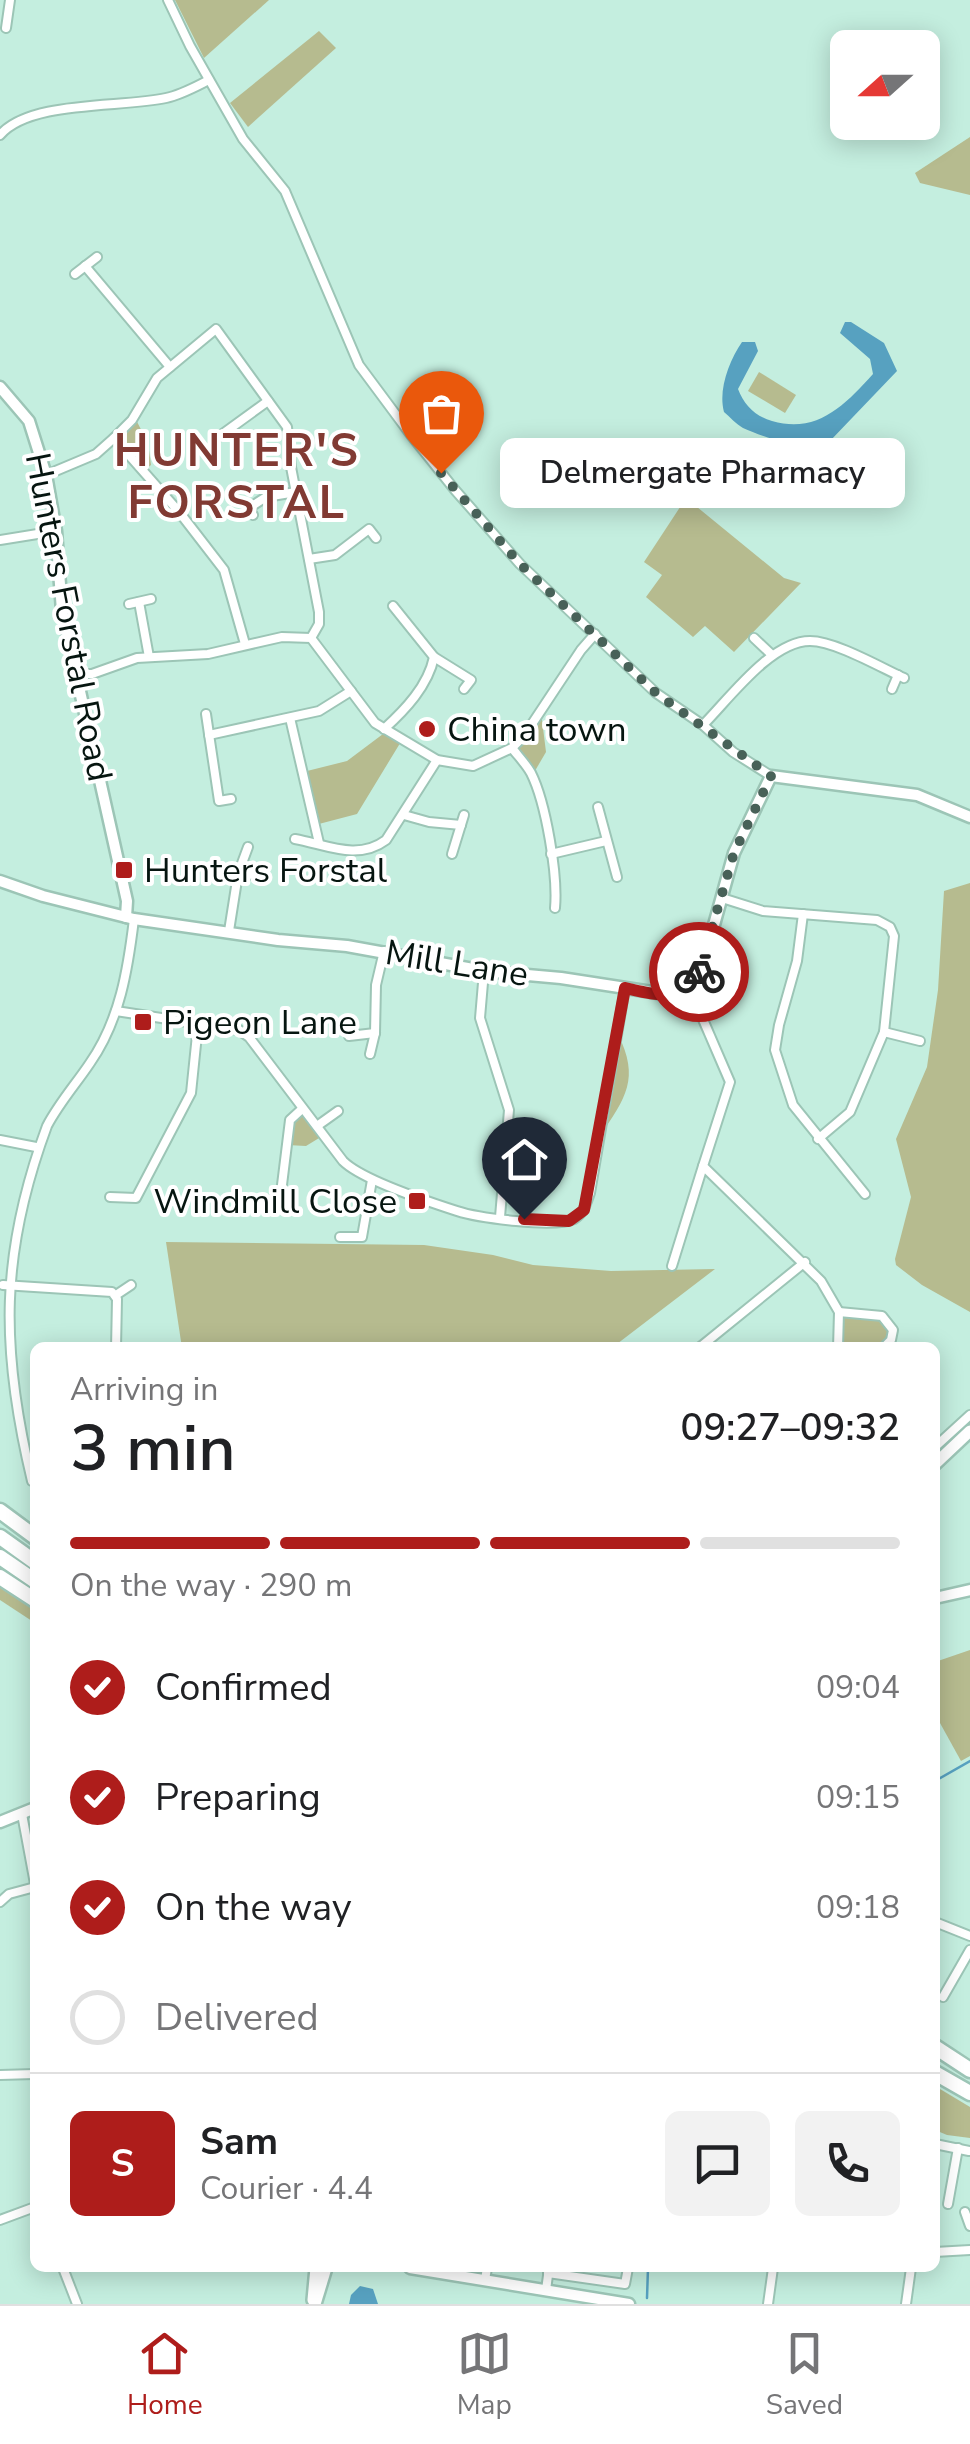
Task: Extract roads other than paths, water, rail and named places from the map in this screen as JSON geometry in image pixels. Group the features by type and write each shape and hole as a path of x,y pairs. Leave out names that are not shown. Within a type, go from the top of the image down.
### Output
{"highway":[{"path":"0,1511 30,1533"},
{"path":"0,1537 30,1558"},
{"path":"0,1557 30,1578"},
{"path":"0,1577 30,1597"},
{"path":"940,2050 970,2070"},
{"path":"940,2076 970,2093"}],"main road":[{"path":"940,1459 970,1431"},
{"path":"314,2304 316,2272"},
{"path":"314,2304 325,2272"}],"street":[{"path":"7,28 10,0"},
{"path":"168,0 243,138 295,210 348,344 366,377 520,564 656,693 771,776 917,795 970,817"},
{"path":"0,135 8,126 30,115 168,98 209,80"},
{"path":"75,274 97,257"},
{"path":"85,266 170,368"},
{"path":"46,476 96,454 132,420 157,378 216,329 287,427 320,612 311,638"},
{"name":"Hunters Forstal Road","path":"0,387 28,421 46,476 56,531 62,612 130,918"},
{"path":"216,438 268,401"},
{"path":"114,438 224,570 245,644"},
{"path":"254,515 249,508 266,498 296,492"},
{"path":"309,559 335,555 369,530 376,538"},
{"path":"0,540 56,531"},
{"path":"149,657 134,603 151,599"},
{"path":"393,606 434,657 471,680 464,689"},
{"path":"76,674 92,674 149,657 208,654 282,636 311,638 384,729 437,760 473,766 512,748 524,736 580,650 595,634"},
{"path":"754,638 772,655"},
{"path":"703,725 772,655 788,645 812,640 901,676 892,689"},
{"path":"384,729 413,698 431,672 434,657"},
{"path":"210,735 318,711 351,691"},
{"path":"206,714 219,801 230,798"},
{"path":"290,718 319,844"},
{"path":"512,748 530,770 536,785 557,888 554,908"},
{"path":"295,839 366,852 386,840 437,760"},
{"path":"672,1266 730,1082 689,987 702,968 734,853 771,776"},
{"path":"598,807 617,877"},
{"path":"404,814 430,822 463,820 452,854"},
{"path":"551,854 606,841"},
{"path":"230,930 238,874 248,846"},
{"path":"238,874 255,875"},
{"name":"Mill Lane","path":"0,881 130,918 384,951 484,971 560,978 660,996 689,987"},
{"path":"722,898 763,911 877,920 890,927 894,936 884,1032 850,1112 818,1140"},
{"path":"803,914 797,961 778,1024 775,1050 793,1105 865,1194"},
{"path":"30,1472 1,1321 3,1263 10,1217 49,1121 105,1040 128,968 130,918"},
{"path":"370,1054 375,1034 376,985 384,951"},
{"path":"484,971 480,1018 509,1110 500,1217"},
{"path":"116,1011 238,1030 249,1038 353,1170 372,1180 458,1212 558,1222 578,1217 584,1210 625,988"},
{"path":"110,1197 136,1198 183,1111 190,1093 198,1026"},
{"path":"884,1032 920,1042"},
{"path":"349,1036 375,1034"},
{"path":"266,1200 280,1201 290,1120 302,1108"},
{"path":"317,1126 338,1111"},
{"path":"0,1140 36,1147"},
{"path":"703,1166 822,1280 839,1312 838,1342"},
{"path":"340,1236 362,1238 372,1180"},
{"path":"665,1243 678,1247"},
{"path":"706,1342 806,1262"},
{"path":"3,1285 116,1294 131,1284"},
{"path":"116,1294 116,1342"},
{"path":"839,1312 882,1316 893,1330 890,1342"},
{"path":"940,1443 970,1415"},
{"path":"940,1597 970,1590"},
{"path":"0,1822 30,1810"},
{"path":"22,1814 30,1858"},
{"path":"0,1902 9,1894 30,1888"},
{"path":"940,1924 970,1936"},
{"path":"944,1998 970,1950"},
{"path":"0,2075 30,2074"},
{"path":"940,2145 969,2150"},
{"path":"948,2204 958,2148"},
{"path":"0,2220 30,2209"},
{"path":"965,2212 970,2226"},
{"path":"940,2252 970,2250"},
{"path":"64,2272 76,2304"},
{"path":"461,2272 629,2304"},
{"path":"546,2290 548,2272"},
{"path":"558,2272 626,2284 628,2272"},
{"path":"768,2304 772,2272"},
{"path":"906,2304 911,2272"},
{"path":"589,2297 592,2279"}],"water":[{"path":"845,322 884,343 897,371 830,441 810,445 774,439 743,428 724,412 726,376 742,342 755,342 758,351 738,389 755,413 772,421 803,424 840,406 873,374 870,359 840,333"},
{"path":"360,2286 373,2289 378,2304 349,2304"}],"waterway":[{"path":"940,1778 970,1761"},
{"path":"647,2298 648,2272"}],"place":[{"name":"Delmergate Pharmacy","path":"441,473"},
{"name":"China town","path":"427,729"},
{"name":"Hunters Forstal","path":"124,870"},
{"name":"Pigeon Lane","path":"143,1022"},
{"name":"Windmill Close","path":"417,1201"}],"district":[{"name":"HUNTER'S FORSTAL","path":"237,476"}]}
